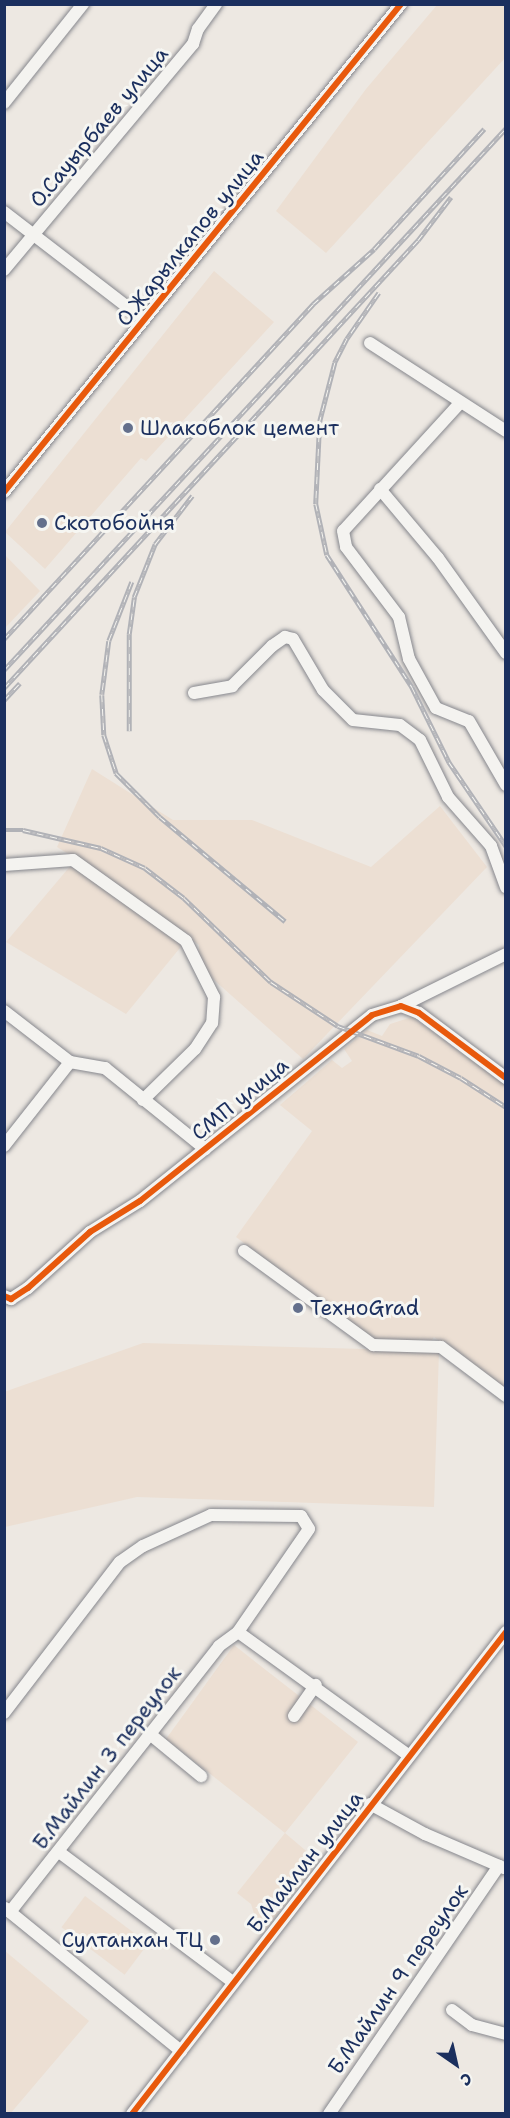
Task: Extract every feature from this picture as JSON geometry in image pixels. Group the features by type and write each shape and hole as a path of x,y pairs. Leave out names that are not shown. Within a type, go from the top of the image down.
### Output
{"street":[{"path":"4,103 83,4"},
{"name":"О.Сауырбаев улица","path":"4,270 193,44 198,29 216,4"},
{"name":"О.Жарылкапов улица","path":"4,492 401,4"},
{"path":"4,213 144,320"},
{"path":"370,343 506,431"},
{"path":"460,403 343,531 346,547 399,617 410,659 436,708 469,721 506,785"},
{"path":"380,489 438,558 506,653"},
{"path":"194,693 232,686 272,646 285,637 293,639 323,690 353,720 400,725 420,740 448,797 491,846 506,887"},
{"path":"4,865 73,860 186,941 214,997 212,1023 195,1049 143,1100"},
{"name":"СМП улица","path":"4,1296 11,1299 28,1288 90,1232 140,1200 372,1015 401,1006 506,954"},
{"path":"401,1006 419,1013 506,1078"},
{"name":"СМП улица","path":"4,1011 70,1062 105,1068 205,1149"},
{"path":"4,1146 70,1062"},
{"path":"244,1251 373,1345 441,1347 506,1396"},
{"name":"Б.Майлин 3 переулок","path":"4,1713 120,1562 143,1546 211,1515 301,1516 309,1529 238,1632 219,1646 59,1852 7,1910"},
{"path":"238,1632 316,1685 409,1756"},
{"name":"Б.Майлин улица","path":"132,2114 370,1804 506,1632"},
{"path":"294,1716 316,1685"},
{"path":"151,1734 201,1776"},
{"path":"370,1804 424,1834 502,1867"},
{"path":"59,1852 233,1982"},
{"name":"Б.Майлин 9 переулок","path":"329,2114 502,1867"},
{"path":"7,1910 181,2050"},
{"path":"452,2010 472,2025 506,2034"}],"shaded area":[{"path":"437,5 505,5 505,58 326,253 276,211 366,89"},
{"path":"214,271 274,322 146,461 141,458 45,569 5,532"},
{"path":"5,555 40,591 5,628"},
{"path":"92,769 173,820 252,820 371,867 440,806 487,867 303,1059 205,972 198,962 199,945 106,877 57,847"},
{"path":"72,864 184,943 126,1014 6,942"},
{"path":"412,1017 505,1085 505,1391 434,1337 429,1344 374,1340 236,1237 312,1131 280,1105 332,1060 342,1068 352,1061 344,1049 367,1030 382,1036 390,1024"},
{"path":"143,1343 439,1351 434,1507 137,1497 5,1527 4,1392"},
{"path":"234,1645 358,1742 285,1833 166,1739"},
{"path":"285,1833 318,1861 261,1936 251,1904 237,1893"},
{"path":"85,1896 148,1944 125,1975 62,1927"},
{"path":"5,1951 89,2021 10,2114 4,2113"}],"railway":[{"path":"4,670 506,128"},
{"path":"4,639 313,304 374,249 484,129"},
{"path":"4,688 418,240 451,197"},
{"path":"379,293 347,339 335,363 320,421 316,504 327,555 412,687 449,762 506,846"},
{"path":"129,731 129,634 134,597 155,544 192,496"},
{"path":"132,582 109,641 102,695 104,735 116,773 160,817 285,921"},
{"path":"4,700 20,683"},
{"path":"4,830 23,830 101,848 145,868 184,898 271,982 338,1026 419,1056 461,1078 506,1107"}],"cycle path":[{"path":"4,492 401,4"},
{"path":"4,1296 11,1299 28,1288 90,1232 140,1201 372,1015 401,1006 419,1013 506,1078"},
{"path":"132,2114 506,1632"}],"place":[{"name":"Шлакоблок цемент","path":"128,428"},
{"name":"Скотобойня","path":"42,523"},
{"name":"ТехноGrad","path":"298,1308"},
{"name":"Султанхан ТЦ","path":"215,1940"}]}
